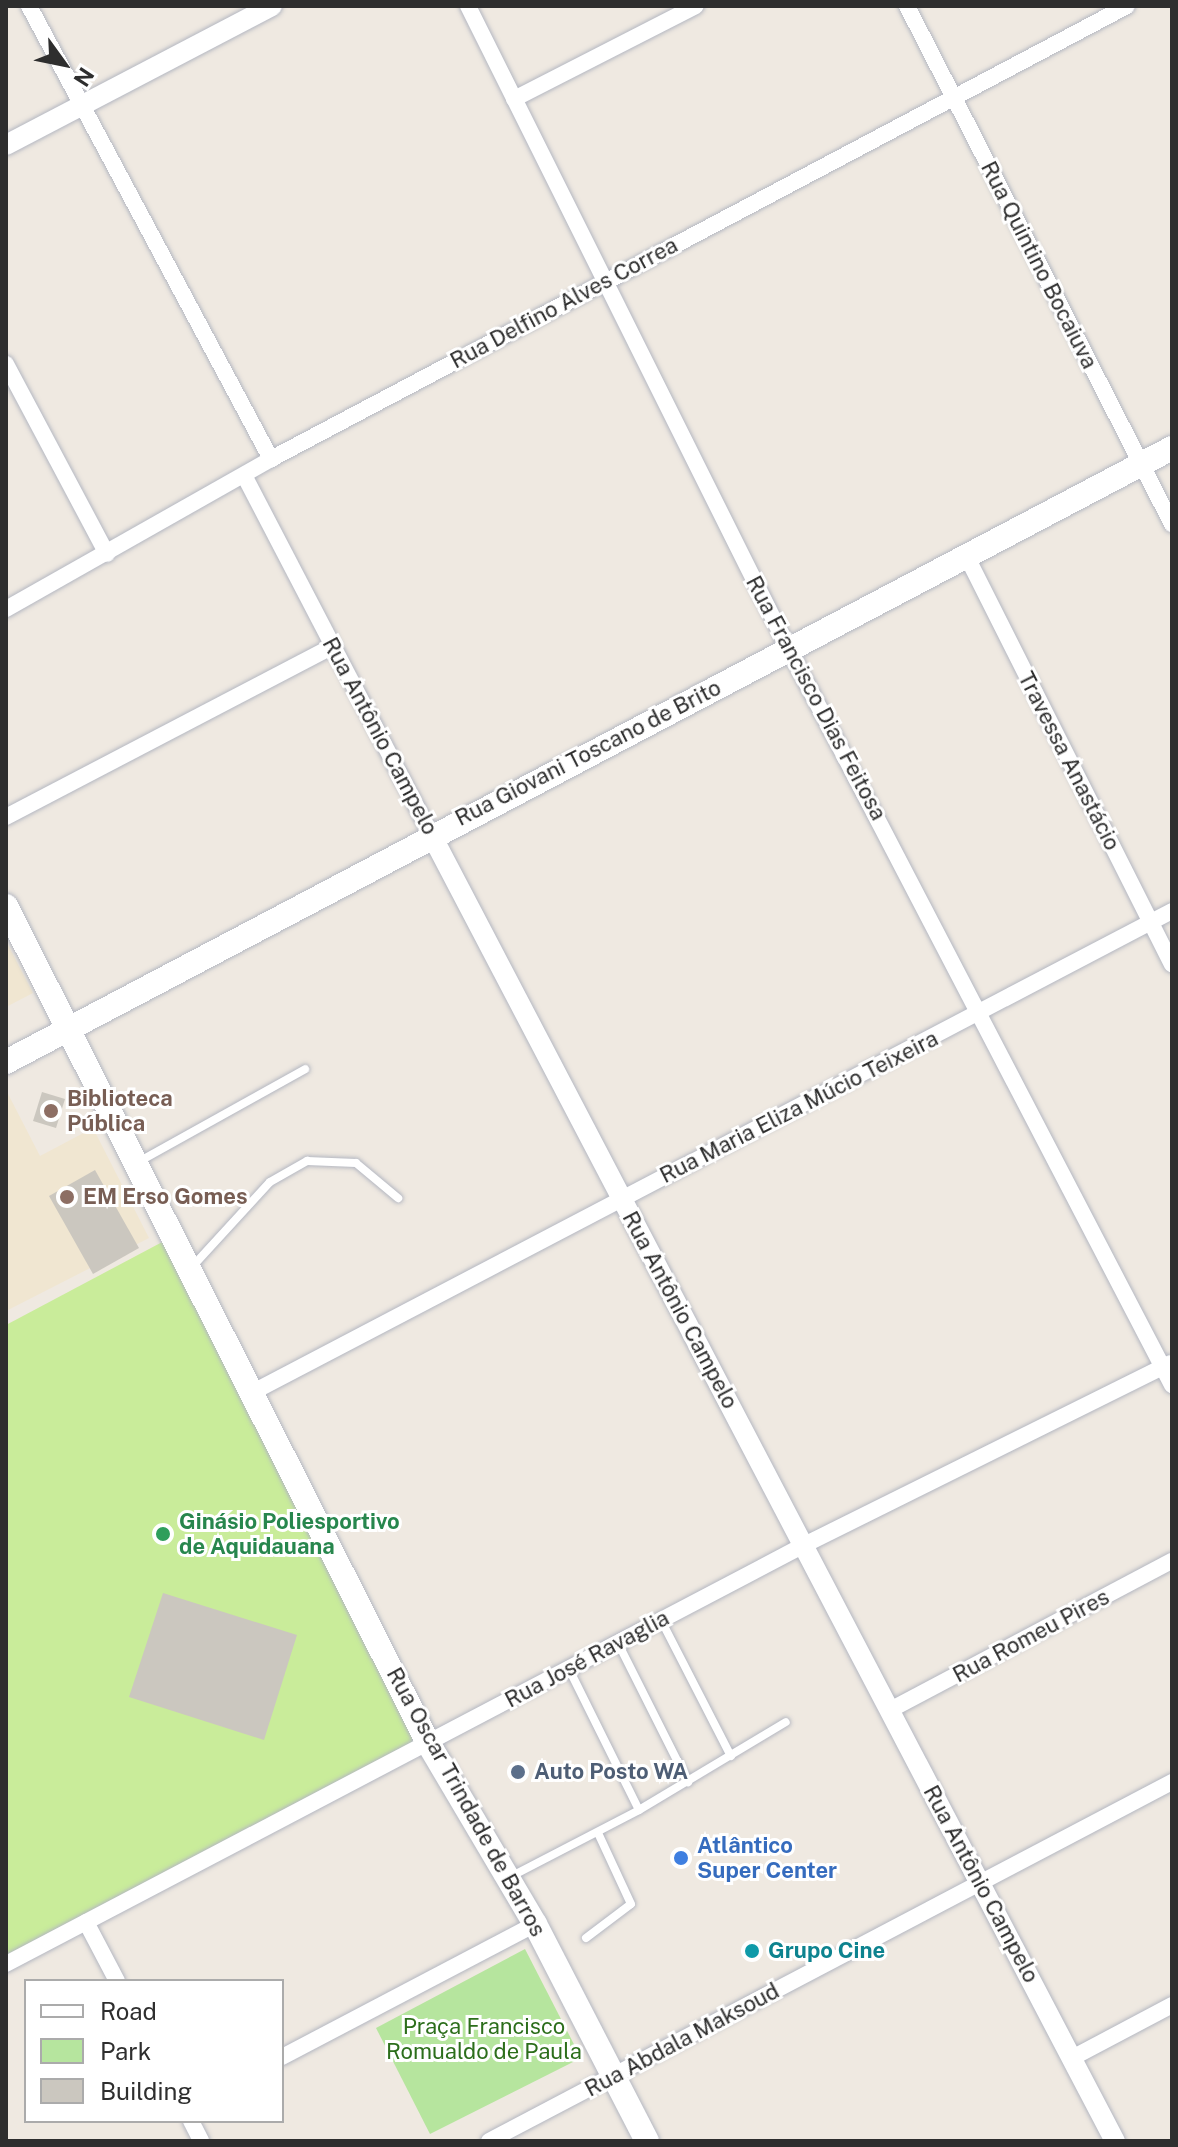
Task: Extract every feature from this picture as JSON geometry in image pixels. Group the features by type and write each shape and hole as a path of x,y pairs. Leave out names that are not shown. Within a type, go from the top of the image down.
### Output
{"main road":[{"name":"Rua Giovani Toscano de Brito","path":"6,1062 431,834 1172,448"},
{"name":"Rua Oscar Trindade de Barros","path":"6,906 140,1161 428,1743 535,1924 647,2141"}],"street":[{"path":"29,6 271,459"},
{"name":"Rua Francisco Dias Feitosa","path":"468,6 789,650 1167,1364 1172,1385"},
{"path":"514,99 696,6"},
{"name":"Rua Quintino Bocaiuva","path":"907,6 1172,524"},
{"name":"Rua Delfino Alves Correa","path":"6,609 246,479 271,459 1127,6"},
{"path":"6,145 262,8"},
{"path":"6,364 107,554"},
{"name":"Rua Antônio Campelo","path":"246,479 1115,2141"},
{"name":"Travessa Anastácio","path":"967,557 1172,964"},
{"path":"6,817 333,646"},
{"name":"Rua Maria Eliza Múcio Teixeira","path":"255,1391 1172,911"},
{"name":"Rua José Ravaglia","path":"6,1964 804,1545 1167,1364"},
{"name":"Rua Romeu Pires","path":"890,1710 1172,1561"},
{"name":"Rua Abdala Maksoud","path":"489,2141 1172,1782"},
{"path":"86,1922 116,1979"},
{"path":"284,2056 535,1924"},
{"path":"1072,2058 1172,2005"},
{"path":"192,2123 201,2141"}],"lane":[{"path":"140,1161 305,1069"},
{"path":"191,1268 270,1182 307,1161 356,1163 398,1198"},
{"path":"661,1620 731,1756"},
{"path":"618,1643 688,1782"},
{"path":"569,1669 639,1810"},
{"path":"509,1878 639,1810 786,1722"},
{"path":"586,1938 627,1914 631,1904 598,1833"}],"shaded area":[{"path":"6,941 33,993 6,1007"},
{"name":"EM Erso Gomes","path":"6,1090 40,1156 93,1128 149,1238 6,1311"}],"green space":[{"name":"Ginásio Poliesportivo de Aquidauana","path":"166,1240 428,1743 6,1956 6,1325"},
{"name":"Praça Francisco Romualdo de Paula","path":"525,1949 581,2058 430,2134 376,2028"}],"building":[{"path":"42,1092 65,1099 56,1128 33,1121"},
{"path":"95,1170 139,1248 93,1274 49,1196"},
{"name":"Ginásio Poliesportivo de Aquidauana","path":"163,1593 297,1635 264,1740 129,1697"}],"place":[{"name":"Biblioteca Pública","path":"51,1111"},
{"name":"EM Erso Gomes","path":"67,1197"},
{"name":"Ginásio Poliesportivo de Aquidauana","path":"163,1534"},
{"name":"Auto Posto WA","path":"518,1772"},
{"name":"Atlântico Super Center","path":"681,1858"},
{"name":"Grupo Cine","path":"752,1951"}]}
